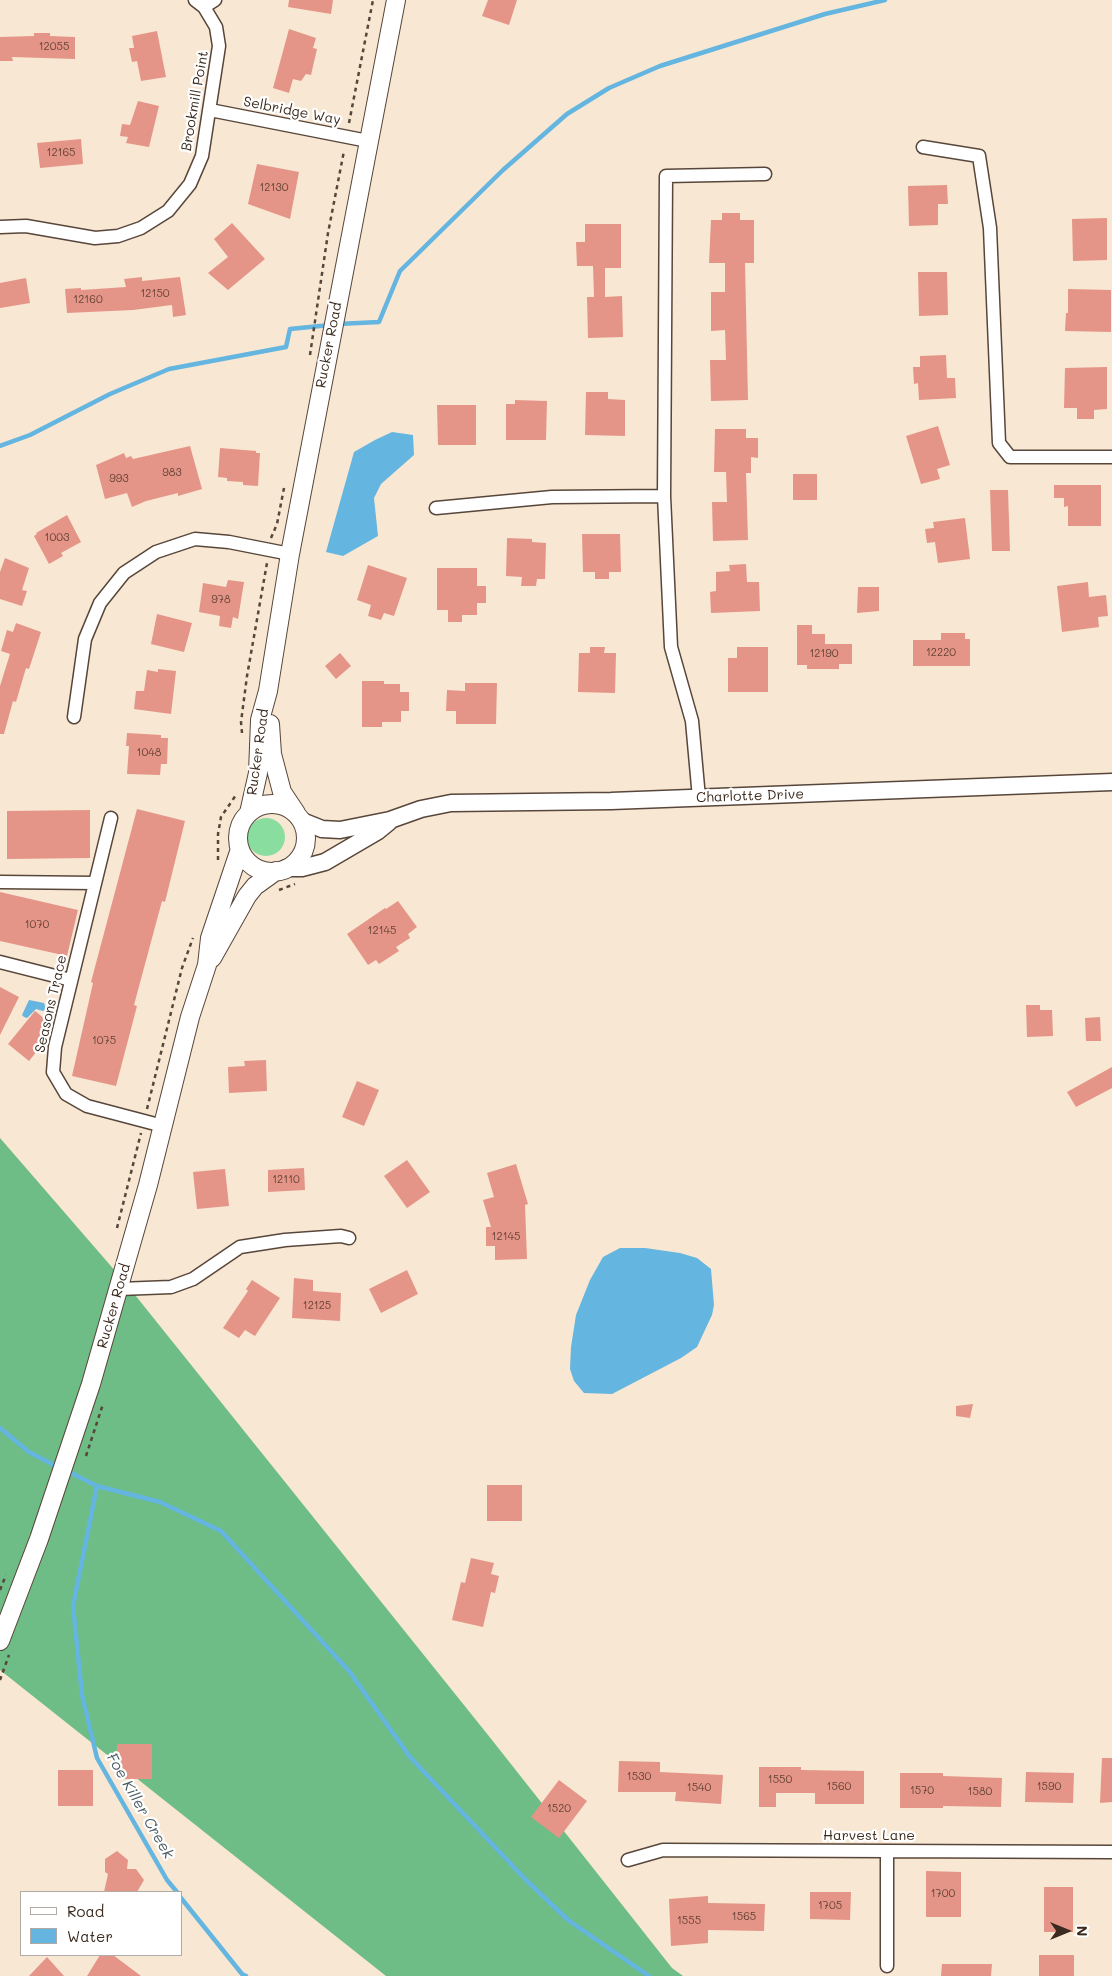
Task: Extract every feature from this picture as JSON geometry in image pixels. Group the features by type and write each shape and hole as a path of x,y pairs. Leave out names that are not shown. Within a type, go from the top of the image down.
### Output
{"main road":[{"name":"Rucker Road","path":"249,813 258,773 260,720 268,691 290,554 396,0"},
{"name":"Rucker Road","path":"268,691 272,754 282,792 299,817"},
{"path":"266,804 277,804 288,807 299,817 306,834 305,845 301,855 294,864 281,870 261,870 251,865 243,856 238,835 241,824 256,807 266,804"},
{"name":"Rucker Road","path":"0,1641 56,1490 119,1289 190,1017 207,965 210,938 240,849"},
{"name":"Rucker Road","path":"207,965 247,896 255,886 281,870"}],"street":[{"path":"199,4 215,0"},
{"name":"Brookmill Point","path":"0,227 26,226 95,238 118,236 141,228 168,211 190,184 202,156 210,110 219,46 216,28 199,4"},
{"name":"Selbridge Way","path":"210,110 368,141"},
{"path":"923,147 979,156 990,228 999,443 1010,457 1112,458"},
{"path":"699,798 692,721 671,647 664,496 666,176 765,174"},
{"path":"436,508 552,497 664,496"},
{"path":"74,717 85,639 100,603 124,573 156,552 194,539 230,542 290,554"},
{"name":"Charlotte Drive","path":"299,817 306,824 322,829 340,830 390,820 421,809 452,803 611,801 1112,782"},
{"name":"Seasons Trace","path":"111,818 55,1047 53,1072 66,1094 87,1106 163,1126"},
{"name":"Charlotte Drive","path":"281,870 302,868 325,862 378,831 390,820"},
{"path":"0,882 95,883"},
{"path":"0,962 71,980"},
{"path":"119,1289 171,1287 193,1279 240,1247 285,1240 341,1236 349,1238"},
{"name":"Harvest Lane","path":"628,1860 663,1850 1112,1852"},
{"path":"887,1852 887,1966"}],"path":[{"path":"310,357 328,233 373,0"},
{"path":"242,740 241,722 247,676 272,534 277,524 284,487"},
{"path":"218,867 218,834 221,817 236,794"},
{"path":"116,1232 182,968 194,934"}],"green space":[{"path":"266,818 279,824 285,837 279,850 266,856 253,850 247,837 253,824"},
{"path":"0,1138 123,1280 488,1735 672,1968 683,1976 386,1976 0,1670"}],"water":[{"path":"392,432 413,435 414,455 381,484 374,498 378,536 343,556 326,552 354,452"},
{"path":"29,1000 44,1003 46,1009 43,1011 36,1009 27,1018 24,1017 22,1015"},
{"path":"620,1248 645,1248 680,1253 697,1258 711,1269 714,1305 712,1315 697,1347 681,1358 612,1394 584,1393 574,1381 570,1369 576,1315 590,1280 603,1257"}],"building":[{"path":"289,0 333,0 331,14 288,7"},
{"path":"488,0 517,0 509,25 482,16"},
{"path":"289,29 316,38 313,48 317,49 311,75 306,74 301,81 293,79 289,93 273,88"},
{"path":"157,31 166,77 141,81 137,61 132,62 129,48 134,48 132,36"},
{"path":"34,33 50,33 50,36 75,37 75,59 12,57 13,61 0,61 0,37 34,36"},
{"path":"138,101 159,106 149,147 126,143 128,137 120,136 122,124 130,125"},
{"path":"81,139 83,164 40,168 37,143"},
{"path":"257,164 299,172 290,219 248,204"},
{"path":"947,185 948,204 938,204 938,225 909,226 908,186"},
{"path":"722,213 740,213 740,220 754,220 754,263 745,263 748,400 711,401 710,360 726,360 725,330 711,331 711,292 725,292 725,263 709,263 711,220 722,220"},
{"path":"1107,218 1107,260 1073,261 1072,219"},
{"path":"232,223 265,259 228,290 208,273 228,257 214,239"},
{"path":"585,224 621,224 621,268 605,268 605,297 622,296 623,337 588,338 587,297 594,297 593,266 577,266 576,242 585,242"},
{"path":"918,272 947,272 948,315 919,316"},
{"path":"142,277 142,281 180,277 186,315 173,317 172,305 133,310 67,313 65,289 81,288 81,290 126,287 124,279"},
{"path":"26,278 30,303 0,308 0,283"},
{"path":"1068,289 1111,290 1111,332 1065,331 1066,313 1068,313"},
{"path":"946,355 947,378 955,378 956,398 919,400 918,383 914,384 913,367 920,367 920,356"},
{"path":"1107,367 1107,409 1094,410 1094,419 1077,419 1077,408 1064,408 1065,368"},
{"path":"586,392 608,392 608,399 625,400 625,436 585,435"},
{"path":"515,400 547,401 546,440 506,440 506,404 515,404"},
{"path":"437,405 476,405 476,445 438,445"},
{"path":"938,426 950,465 937,469 940,479 921,484 906,436"},
{"path":"715,429 746,429 746,438 758,438 758,458 751,457 751,473 746,473 748,540 713,541 712,502 727,502 726,472 714,472"},
{"path":"190,446 202,489 178,496 178,493 146,501 132,507 127,493 105,499 96,465 124,453 126,458 131,456 133,459"},
{"path":"220,448 260,453 258,486 243,485 243,482 227,481 227,478 218,477"},
{"path":"793,474 817,474 817,500 793,500"},
{"path":"1054,485 1101,485 1101,526 1068,526 1068,506 1064,507 1064,498 1054,498"},
{"path":"990,490 1008,490 1010,551 992,551"},
{"path":"67,515 81,542 61,553 63,556 49,564 34,536"},
{"path":"965,518 970,559 938,563 935,542 927,543 925,529 934,528 933,522"},
{"path":"582,534 620,534 621,572 609,572 609,579 595,579 595,572 583,572"},
{"path":"507,538 532,539 532,542 546,543 545,579 537,579 536,586 521,586 522,577 506,576"},
{"path":"5,558 29,568 22,590 27,591 22,606 0,599 0,572"},
{"path":"746,564 747,582 759,582 760,611 711,613 710,592 716,591 716,572 730,571 729,565"},
{"path":"368,565 407,578 394,616 384,613 381,620 368,616 371,605 357,600"},
{"path":"437,568 477,568 477,586 486,586 486,603 477,603 477,615 462,615 462,622 448,622 448,610 437,610"},
{"path":"228,580 244,582 238,619 233,617 231,628 219,626 220,616 199,612 203,583 226,587"},
{"path":"1088,582 1089,597 1106,595 1108,616 1098,617 1099,627 1062,632 1057,586"},
{"path":"858,587 879,587 879,611 857,613"},
{"path":"157,614 192,623 184,652 151,644"},
{"path":"16,623 41,632 29,669 26,668 16,702 13,701 4,734 0,734 0,686 10,654 1,651 7,630 13,632"},
{"path":"797,625 812,625 812,634 825,634 825,644 852,644 852,664 839,664 839,669 807,669 807,665 797,665"},
{"path":"941,633 965,633 965,639 970,639 970,666 913,666 913,640 941,640"},
{"path":"590,647 605,647 604,653 616,653 615,693 578,692 579,653 590,653"},
{"path":"737,647 768,647 768,692 728,692 728,658 737,658"},
{"path":"340,653 351,666 336,679 325,666"},
{"path":"158,669 176,671 171,714 134,709 136,691 144,691 147,670 158,672"},
{"path":"362,681 384,681 384,684 400,684 400,692 409,692 409,711 401,711 401,722 382,722 382,727 362,727"},
{"path":"465,683 497,683 496,724 456,724 456,711 446,711 447,690 465,691"},
{"path":"127,733 161,735 161,738 168,738 167,764 161,764 160,775 127,774 129,746 126,746"},
{"path":"137,809 185,821 165,902 162,901 134,1005 137,1006 116,1086 72,1076 93,983 91,982"},
{"path":"90,810 90,858 7,859 7,811"},
{"path":"0,892 78,910 67,956 0,941"},
{"path":"398,901 417,927 408,934 410,938 396,947 399,951 379,964 376,960 368,965 347,934"},
{"path":"0,987 19,997 0,1035"},
{"path":"1026,1005 1040,1005 1040,1010 1052,1010 1053,1036 1027,1037"},
{"path":"35,1011 51,1024 41,1037 45,1041 29,1061 8,1044"},
{"path":"1100,1017 1101,1041 1086,1041 1085,1018"},
{"path":"266,1060 267,1091 229,1093 228,1067 245,1066 244,1061"},
{"path":"1112,1067 1112,1088 1076,1107 1067,1092"},
{"path":"357,1081 379,1090 364,1126 342,1117"},
{"path":"407,1160 430,1192 407,1208 384,1176"},
{"path":"516,1164 528,1204 525,1205 527,1259 495,1260 495,1246 486,1246 486,1227 491,1227 483,1200 494,1197 487,1173"},
{"path":"304,1168 305,1190 268,1192 268,1170"},
{"path":"225,1169 229,1206 197,1209 193,1172"},
{"path":"407,1270 418,1294 381,1313 369,1289"},
{"path":"294,1278 313,1280 313,1291 341,1293 340,1321 292,1318"},
{"path":"252,1280 280,1298 255,1336 245,1330 239,1338 223,1328 248,1291 246,1289"},
{"path":"973,1404 970,1418 956,1416 956,1406"},
{"path":"487,1485 522,1485 522,1521 487,1521"},
{"path":"471,1558 494,1563 491,1574 499,1576 495,1593 491,1592 483,1627 452,1620 461,1582 465,1583"},
{"path":"117,1744 152,1744 152,1779 117,1779"},
{"path":"1102,1758 1112,1758 1112,1802 1100,1803"},
{"path":"619,1761 660,1762 660,1772 723,1775 721,1804 675,1801 676,1792 618,1792"},
{"path":"759,1767 801,1767 801,1770 864,1771 864,1804 815,1804 815,1793 776,1793 776,1807 759,1807"},
{"path":"58,1770 93,1770 93,1806 58,1806"},
{"path":"1026,1772 1074,1773 1073,1803 1025,1802"},
{"path":"900,1773 943,1773 943,1776 1002,1778 1001,1807 943,1806 943,1808 900,1808"},
{"path":"559,1780 587,1801 559,1838 531,1817"},
{"path":"117,1851 128,1860 127,1869 136,1869 144,1880 138,1891 104,1891 108,1874 105,1872 105,1859"},
{"path":"926,1871 961,1872 961,1917 926,1917"},
{"path":"1044,1887 1073,1887 1073,1932 1044,1932"},
{"path":"810,1892 851,1892 850,1920 810,1919"},
{"path":"708,1896 708,1903 765,1904 764,1931 708,1930 708,1943 671,1946 669,1899"},
{"path":"1039,1955 1074,1955 1074,1976 1039,1976"},
{"path":"99,1956 114,1956 141,1976 87,1976"},
{"path":"47,1957 64,1976 29,1976"},
{"path":"942,1964 992,1964 991,1976 941,1976"}],"waterway":[{"path":"338,324 379,322 400,271 503,170 567,114 609,88 660,66 825,14 885,0"},
{"path":"0,446 30,435 110,394 169,369 286,347 290,329 330,325"},
{"name":"Foe Killer Creek","path":"0,1428 29,1452 58,1467"},
{"name":"Foe Killer Creek","path":"65,1470 97,1486 73,1606 82,1695 97,1758 167,1880 176,1891"},
{"path":"97,1486 160,1502 221,1531 349,1671 410,1757 526,1880 568,1920 649,1976"},
{"name":"Foe Killer Creek","path":"182,1899 242,1974 246,1976"}]}
